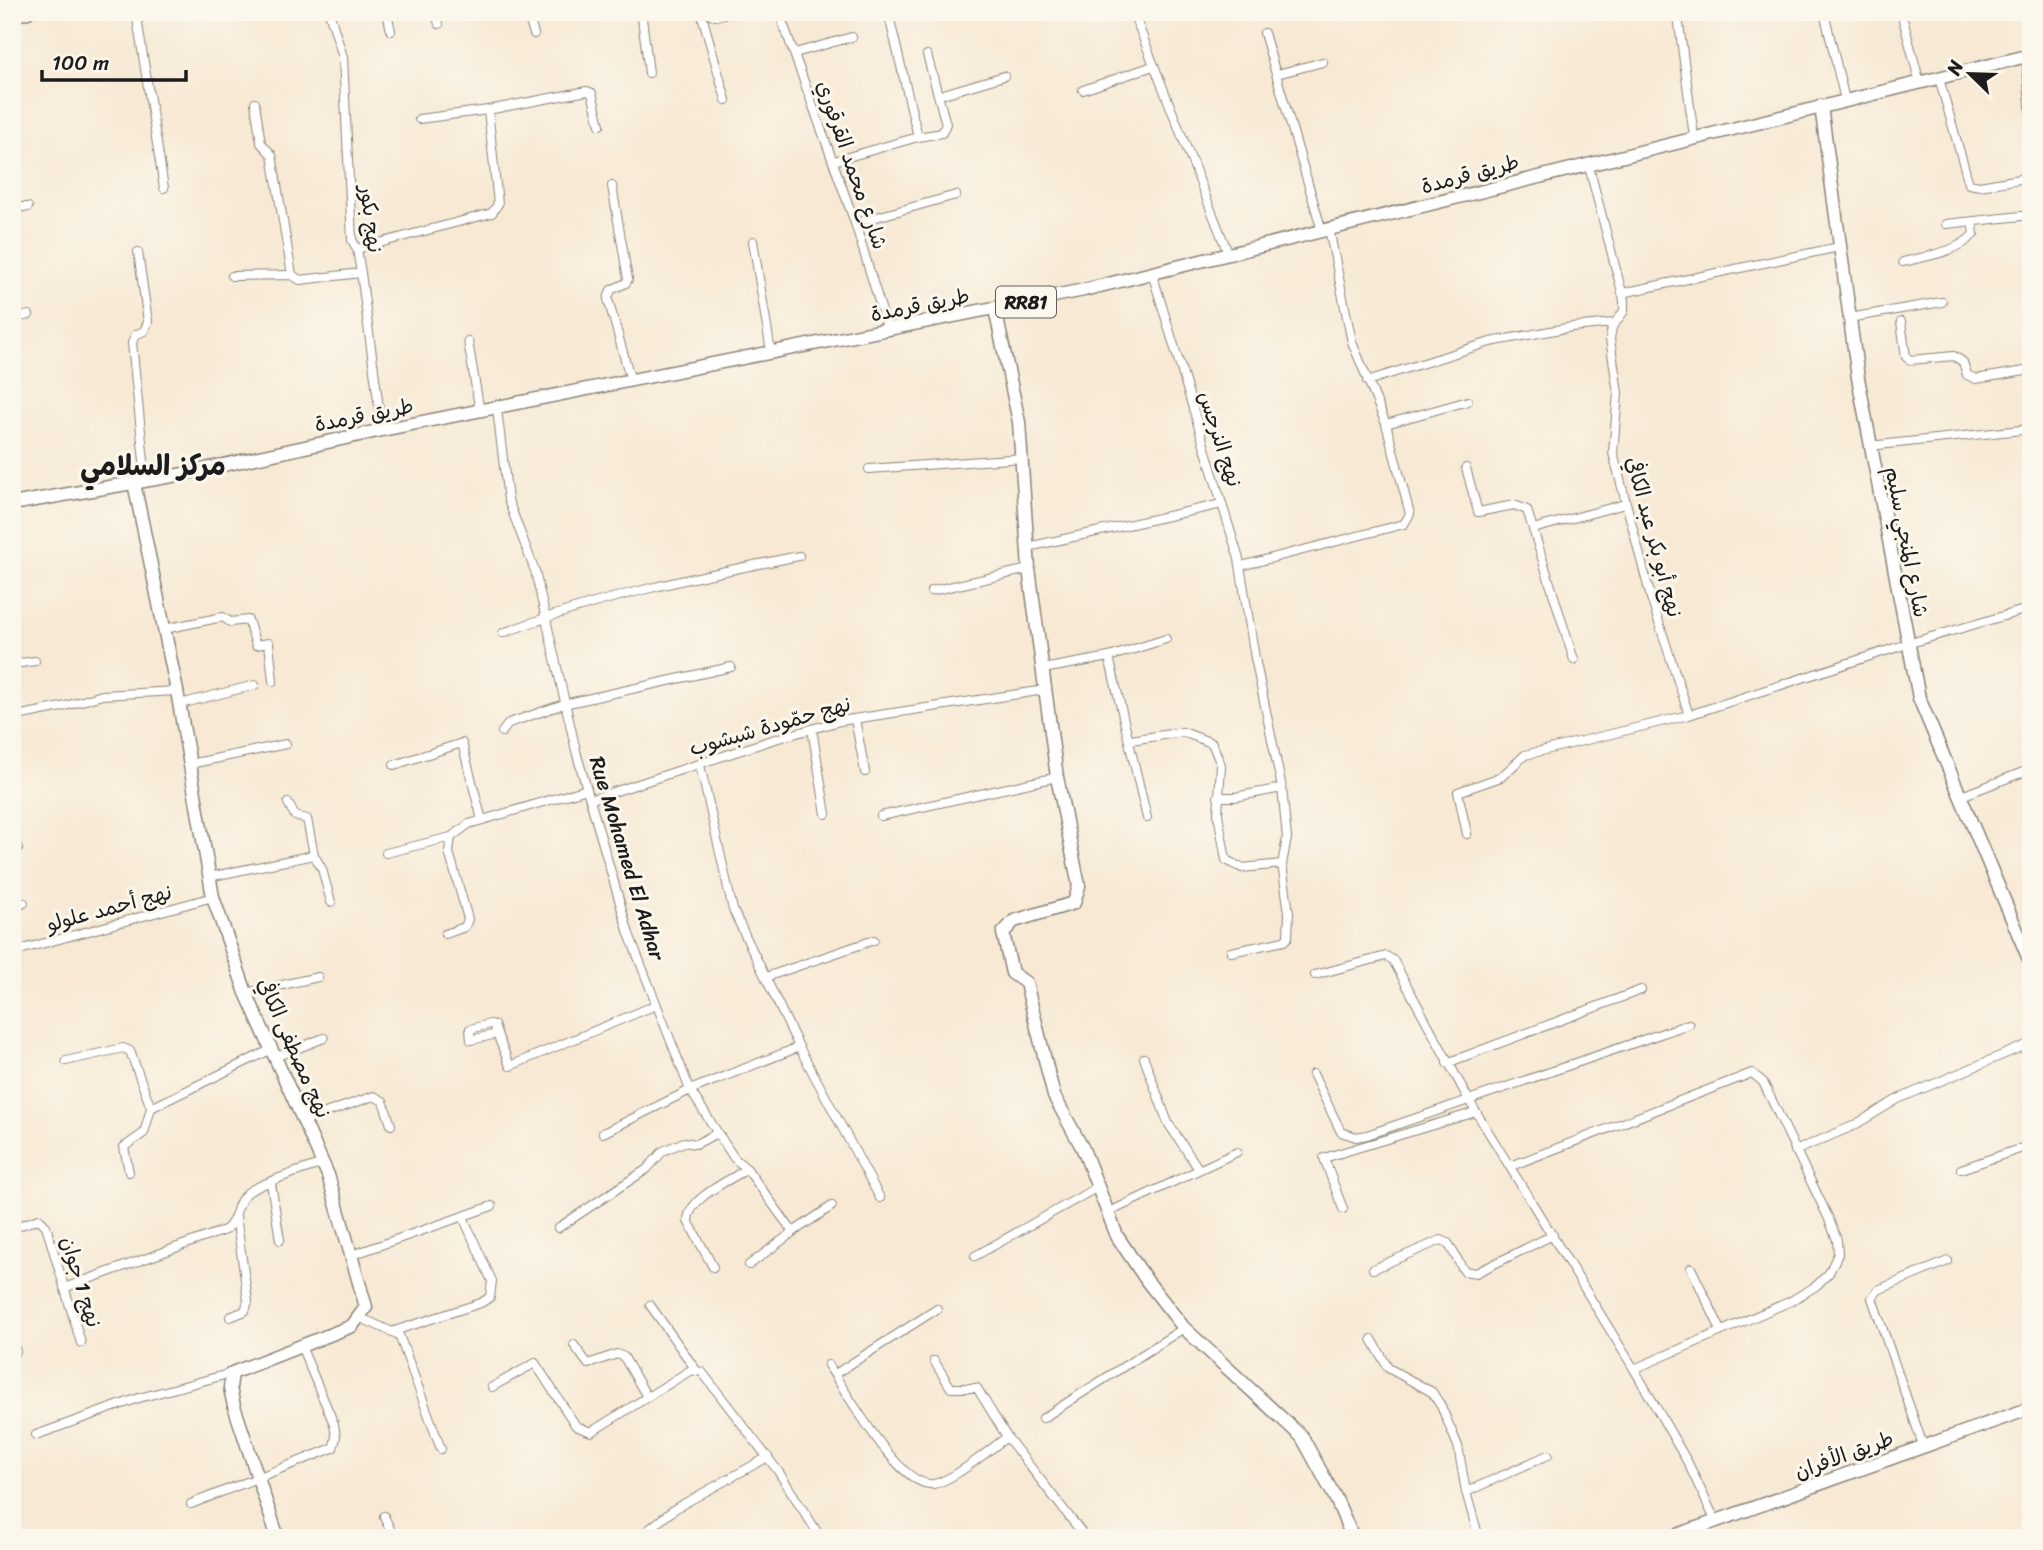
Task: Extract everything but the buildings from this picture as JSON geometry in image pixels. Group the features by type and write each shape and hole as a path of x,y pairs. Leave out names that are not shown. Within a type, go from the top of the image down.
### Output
{"street":[{"path":"12,16 28,12"},
{"path":"136,12 164,188"},
{"name":"نهج بكور","path":"330,12 343,57 351,232 361,273 382,430"},
{"path":"387,12 391,31"},
{"path":"435,12 439,24"},
{"path":"527,12 534,34"},
{"path":"646,12 642,18 649,73"},
{"path":"703,12 716,16 732,12"},
{"path":"703,12 726,100"},
{"name":"شارع محمد القرقوري","path":"779,12 834,161 888,331"},
{"path":"902,12 888,14 918,137"},
{"path":"1133,12 1228,253"},
{"path":"1824,12 1845,100"},
{"path":"1901,12 1920,83"},
{"path":"1679,24 1694,137"},
{"path":"1241,566 1408,521 1407,498 1386,424 1352,342 1326,230 1264,33"},
{"path":"795,53 852,37"},
{"path":"834,161 918,137 942,133 946,124 927,55"},
{"path":"2028,55 2031,119"},
{"name":"طريق قرمدة","path":"12,504 140,482 382,430 995,309 1152,273 2028,55"},
{"path":"1276,74 1323,62"},
{"path":"1083,90 1153,66"},
{"path":"940,95 1004,76"},
{"path":"1939,78 1969,184 1980,186 2031,177"},
{"path":"419,119 488,110 590,91 600,125"},
{"path":"255,103 261,143 272,155 292,275"},
{"name":"شارع المنجي سليم","path":"1821,106 1869,446 1919,698 2031,964"},
{"path":"357,249 492,213 498,204 488,110"},
{"name":"نهج أبو بكر عبد الكافي","path":"1588,163 1622,293 1624,311 1614,323 1610,339 1618,393 1612,445 1625,503 1689,715"},
{"path":"612,186 628,275 626,283 611,290 608,299 631,381"},
{"path":"855,223 956,195"},
{"path":"12,206 28,207"},
{"path":"1946,224 2031,215"},
{"path":"1903,262 1942,252 1968,240 1974,234 1972,222"},
{"path":"753,241 771,352"},
{"path":"1622,293 1839,247"},
{"path":"138,252 148,322 145,331 135,335 132,343 140,482"},
{"path":"232,276 292,275 300,280 361,273"},
{"name":"نهج النرجس","path":"1028,547 1222,503 1152,273"},
{"path":"1849,318 1942,302"},
{"path":"995,309 1006,351 1024,458 1029,569 1057,778 1079,878 1077,900 1069,905 1014,921 1005,928 1003,938 1012,974 1026,983 1054,1096 1083,1149 1117,1237 1147,1282 1184,1328 1302,1437 1336,1499 1353,1538"},
{"path":"12,319 29,315"},
{"path":"1901,322 1906,357 1910,360 1940,355 1954,356 1963,362 1967,374 1976,379 2031,370"},
{"path":"1367,381 1442,360 1481,345 1572,327 1614,323"},
{"path":"468,341 480,412"},
{"path":"1386,424 1468,401"},
{"name":"Rue Mohamed El Adhar","path":"497,409 505,490 535,571 547,616 564,705 622,915 691,1090 734,1158 747,1169 793,1232"},
{"path":"1869,446 2031,429"},
{"path":"869,469 1024,458"},
{"path":"1466,468 1478,512 1520,506 1527,510 1574,660"},
{"name":"نهج مصطفى الكافي","path":"140,482 213,897 246,993 323,1163 366,1307 361,1318"},
{"path":"1222,503 1241,566 1255,659 1282,789 1287,838 1282,864 1289,913 1289,937 1284,941 1231,952"},
{"path":"1533,529 1625,503"},
{"path":"503,633 547,616 674,581 799,556"},
{"path":"931,591 1029,569"},
{"path":"1467,834 1458,792 1501,777 1525,755 1689,715 1907,644 2031,608"},
{"path":"164,629 223,617 230,622 248,620 256,645 269,643 273,681"},
{"path":"1043,669 1109,657 1166,639"},
{"path":"1109,657 1147,818"},
{"path":"12,659 21,663 35,661"},
{"path":"502,732 509,723 564,705 731,667"},
{"path":"12,717 102,695 178,697 255,685"},
{"name":"نهج حمّودة شبشوب","path":"592,799 812,729 855,719 1045,690"},
{"path":"855,719 865,772"},
{"path":"812,729 826,814"},
{"path":"1130,740 1183,732 1212,743 1220,765 1218,797 1223,852 1227,863 1242,868 1282,864"},
{"path":"394,765 463,743 482,820"},
{"path":"190,764 286,744"},
{"path":"700,765 733,910 799,1047 880,1198"},
{"path":"1959,797 2031,769"},
{"path":"881,816 1057,778"},
{"path":"386,853 451,837 482,820 587,789"},
{"path":"1218,797 1236,797 1282,789"},
{"path":"288,803 295,816 307,819 314,855 322,869 331,902"},
{"path":"445,934 465,927 468,919 449,852 451,837"},
{"path":"209,877 314,855"},
{"name":"نهج أحمد علولو","path":"12,952 213,897"},
{"path":"12,909 24,903"},
{"path":"766,977 874,940"},
{"path":"1315,975 1386,956 1393,960 1447,1063 1634,1369 1688,1463 1716,1522"},
{"path":"246,993 318,977"},
{"path":"1447,1063 1641,990"},
{"path":"497,1034 510,1066 656,1005"},
{"path":"1313,1074 1335,1125 1348,1136 1367,1135 1470,1102 1689,1024"},
{"path":"151,1108 274,1053 324,1038"},
{"path":"1795,1151 1853,1126 1898,1099 2031,1043"},
{"path":"603,1133 691,1090 799,1047"},
{"path":"66,1061 123,1048 130,1051 151,1108 144,1133 124,1147 129,1172"},
{"path":"1144,1058 1168,1123 1198,1168"},
{"path":"1511,1166 1752,1073 1763,1082 1828,1217 1837,1240 1838,1254 1829,1273 1816,1286 1791,1301 1634,1369"},
{"path":"304,1120 374,1096 383,1101 391,1125"},
{"path":"1343,1209 1324,1158 1476,1112"},
{"path":"558,1228 648,1170 663,1151 684,1142 696,1144 717,1133"},
{"path":"1961,1169 2031,1145"},
{"path":"1107,1213 1237,1152"},
{"path":"64,1288 225,1230 245,1195 323,1163"},
{"path":"713,1266 688,1221 688,1213 695,1203 747,1169"},
{"path":"271,1183 280,1240"},
{"path":"975,1256 1096,1188"},
{"path":"352,1255 492,1206"},
{"path":"749,1265 832,1206"},
{"path":"230,1317 245,1311 248,1301 236,1214"},
{"path":"394,1331 481,1303 489,1297 492,1281 463,1217"},
{"name":"نهج 1 جوان","path":"12,1228 39,1219 46,1226 81,1343"},
{"path":"1373,1269 1441,1240 1448,1242 1464,1271 1476,1273 1553,1235"},
{"path":"1924,1447 1872,1298 1878,1290 1948,1261"},
{"path":"1691,1268 1721,1330"},
{"path":"650,1305 696,1370 713,1385 768,1457 821,1538"},
{"path":"835,1374 937,1309"},
{"path":"36,1434 139,1398 232,1373 352,1326 361,1318 394,1331 402,1340 441,1449"},
{"path":"1043,1418 1184,1328"},
{"path":"12,1339 16,1350"},
{"path":"1372,1339 1388,1368 1432,1392 1441,1406 1458,1446 1466,1492 1479,1538"},
{"path":"574,1345 588,1364 617,1354 624,1357 647,1397"},
{"path":"191,1504 333,1448 336,1437 334,1424 301,1346"},
{"path":"934,1361 954,1389 970,1386 976,1388 1007,1437 1086,1538"},
{"path":"492,1387 535,1363 576,1426 590,1432 696,1370"},
{"path":"828,1365 882,1445 915,1481 925,1484 942,1481 1007,1437"},
{"path":"232,1373 232,1397 278,1538"},
{"name":"طريق الأفران","path":"1669,1538 2031,1408"},
{"path":"1466,1492 1548,1455"},
{"path":"638,1538 676,1508 768,1457"},
{"path":"384,1516 394,1538"}],"district":[{"name":"مركز السلامي","path":"153,465"}]}
